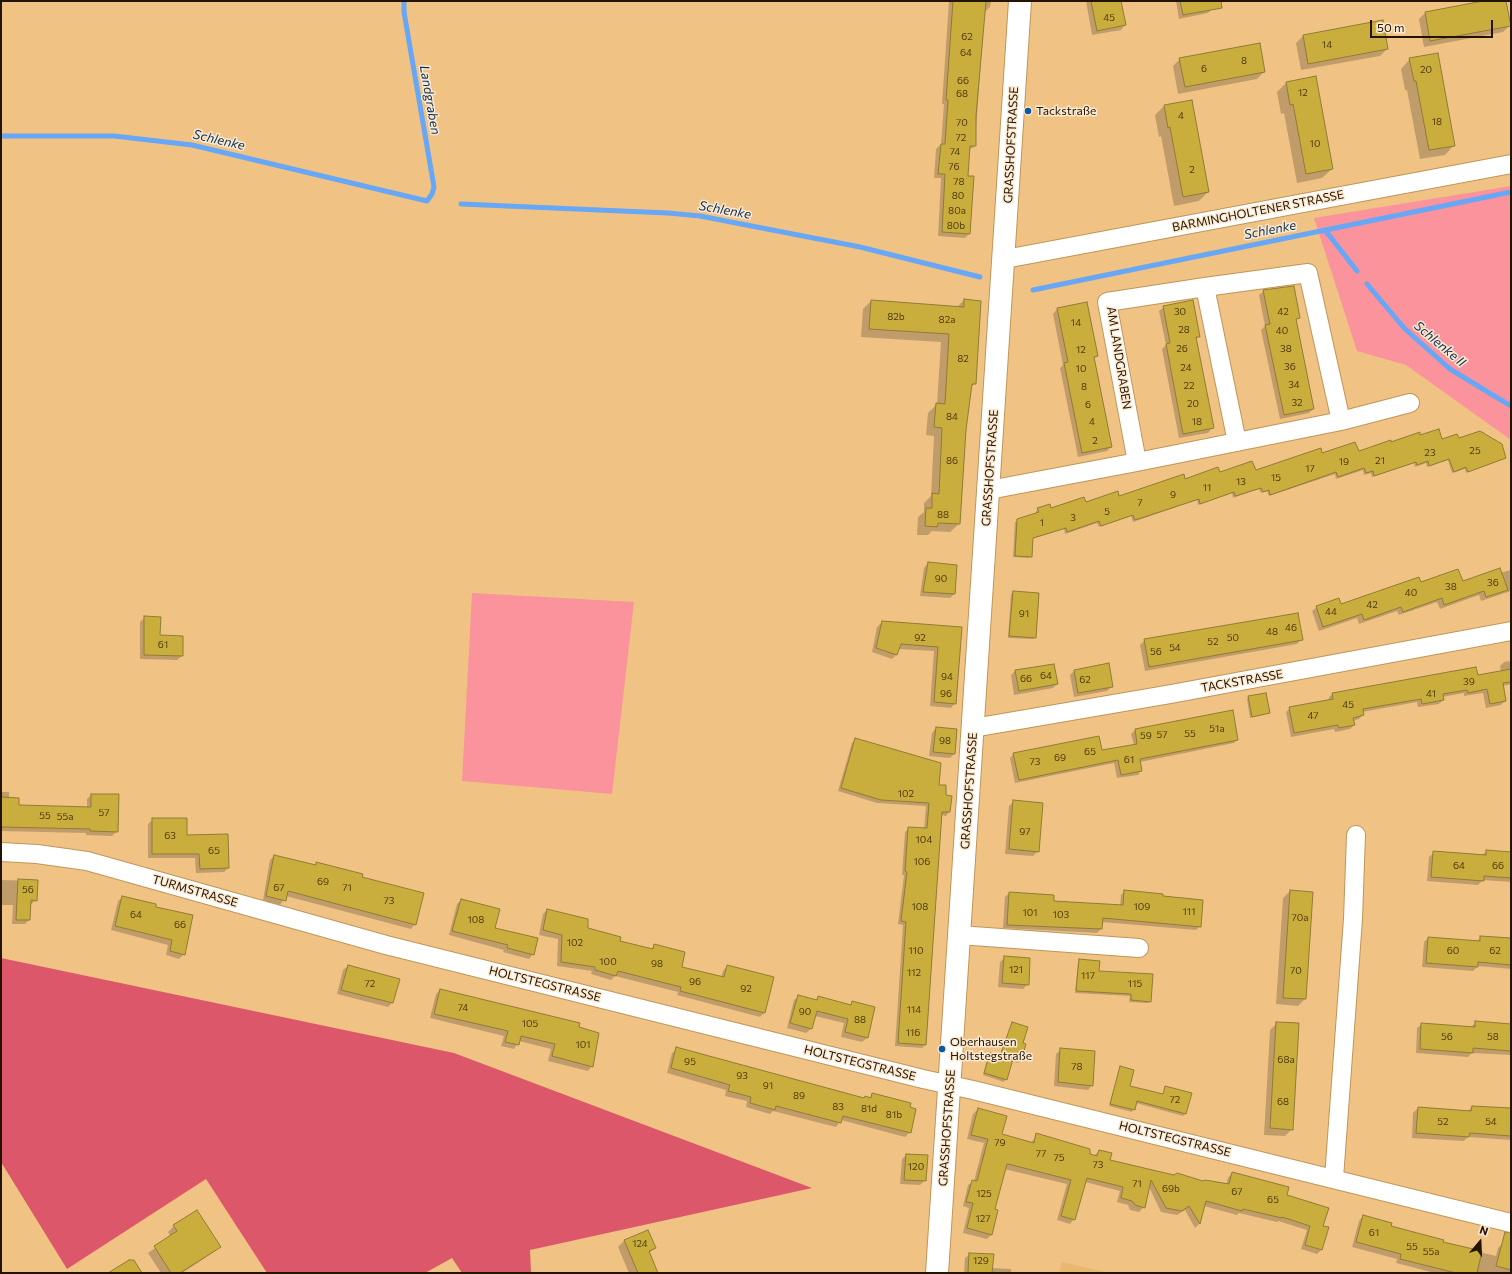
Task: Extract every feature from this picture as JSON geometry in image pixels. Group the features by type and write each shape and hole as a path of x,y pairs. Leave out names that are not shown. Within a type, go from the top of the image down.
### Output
{"street":[{"name":"GRASSHOFSTRASSE","path":"937,1273 1005,259 1020,1"},
{"name":"BARMINGHOLTENER STRASSE","path":"1005,259 1511,164"},
{"name":"AM LANDGRABEN","path":"1137,462 1107,302 1308,273 1341,421"},
{"path":"1206,287 1237,442"},
{"path":"989,490 1341,421 1410,403"},
{"name":"TACKSTRASSE","path":"973,728 1171,694 1511,631"},
{"path":"1334,1178 1354,919 1356,835"},
{"name":"TURMSTRASSE","path":"1,852 37,854 87,861 386,945"},
{"path":"959,935 1139,948"},
{"name":"HOLTSTEGSTRASSE","path":"386,945 950,1085 1334,1178 1511,1223"}],"shaded area":[{"path":"1511,186 1511,440 1406,365 1357,351 1314,218"},
{"path":"472,593 634,602 612,794 462,781"},
{"path":"1,958 454,1053 812,1188 530,1250 531,1273 462,1273 452,1258 425,1273 267,1273 206,1179 67,1269 1,1162"},
{"path":"1062,1262 1110,1273 1059,1273"}],"building":[{"path":"953,1 986,1 976,116 976,146 970,146 968,176 974,176 970,234 942,232 945,174 938,174 941,144 945,144 948,100 946,100"},
{"path":"1091,1 1121,1 1126,25 1097,31"},
{"path":"1180,1 1221,1 1222,8 1183,15"},
{"path":"1483,1 1506,1 1511,26 1430,41 1425,12"},
{"path":"1383,20 1388,49 1308,64 1303,35"},
{"path":"1260,43 1265,72 1185,87 1179,58"},
{"path":"1438,53 1455,146 1429,150 1416,81 1414,81 1409,58"},
{"path":"1316,76 1333,169 1306,174 1293,104 1290,105 1286,82"},
{"path":"1192,100 1209,192 1183,197 1170,127 1168,128 1164,105"},
{"path":"1294,286 1300,318 1296,319 1314,409 1284,415 1265,325 1270,324 1263,290"},
{"path":"964,299 981,301 976,384 972,384 966,430 960,524 938,523 937,527 925,526 926,508 932,508 932,493 939,494 942,428 934,427 936,403 945,404 949,334 869,329 871,300 964,307"},
{"path":"1193,300 1200,337 1196,337 1214,428 1183,434 1166,344 1170,343 1163,306"},
{"path":"1087,302 1098,356 1094,357 1112,447 1082,453 1064,363 1068,362 1057,308"},
{"path":"1439,429 1442,439 1457,434 1459,438 1480,431 1502,444 1506,458 1468,472 1466,467 1454,472 1449,459 1429,466 1428,461 1417,465 1416,462 1374,476 1373,471 1366,473 1364,468 1338,477 1336,472 1270,495 1269,490 1263,492 1261,488 1235,496 1234,492 1200,504 1199,499 1135,520 1133,515 1101,526 1099,521 1067,532 1066,528 1033,538 1032,557 1015,556 1017,519 1039,512 1037,508 1050,504 1051,508 1084,497 1086,502 1118,491 1119,496 1184,474 1185,479 1218,467 1220,472 1252,461 1256,470 1321,448 1322,453 1355,442 1359,451 1420,432 1420,435"},
{"path":"928,562 957,565 955,594 923,592"},
{"path":"1500,568 1508,590 1486,597 1484,591 1444,605 1442,598 1403,612 1401,607 1364,620 1362,614 1323,627 1316,606 1339,598 1341,604 1419,577 1421,582 1458,569 1463,581"},
{"path":"1013,591 1039,593 1036,638 1009,636"},
{"path":"1298,613 1303,640 1149,667 1144,639"},
{"path":"144,616 161,617 160,635 183,636 183,656 144,655"},
{"path":"882,621 962,627 956,704 934,702 938,647 901,644 897,655 876,648"},
{"path":"1109,663 1113,687 1078,693 1074,670"},
{"path":"1054,664 1058,684 1019,691 1015,670"},
{"path":"1476,667 1478,675 1511,669 1511,682 1503,683 1506,701 1490,704 1487,689 1468,693 1467,690 1443,694 1444,700 1422,704 1421,699 1363,709 1364,715 1353,718 1355,725 1339,728 1338,725 1294,733 1289,707 1333,699 1332,693"},
{"path":"1266,693 1270,713 1252,717 1248,696"},
{"path":"1233,710 1238,740 1140,759 1142,771 1121,775 1118,760 1019,780 1013,753 1099,736 1102,750 1137,744 1135,729"},
{"path":"936,727 957,729 955,754 933,752"},
{"path":"855,738 941,763 939,785 946,785 946,795 952,796 950,812 942,812 926,1045 898,1043 906,922 901,921 907,872 905,871 908,827 927,828 929,803 881,800 841,788"},
{"path":"91,794 119,794 118,832 90,831 90,829 1,827 1,797 19,798 19,805 91,807"},
{"path":"1013,800 1043,803 1039,852 1009,849"},
{"path":"152,818 187,818 187,835 228,834 229,868 200,869 199,854 152,854"},
{"path":"1486,850 1511,852 1511,878 1484,876 1484,881 1431,877 1433,851 1486,855"},
{"path":"274,855 316,865 316,862 363,874 362,877 424,893 416,925 288,891 286,901 266,896"},
{"path":"18,879 38,880 37,901 31,900 30,920 16,920"},
{"path":"1124,890 1203,900 1201,927 1103,918 1102,929 1007,925 1009,892 1054,895 1054,901 1123,905"},
{"path":"1290,890 1313,892 1306,999 1283,998"},
{"path":"122,896 156,904 156,907 193,915 185,955 170,951 172,940 115,926"},
{"path":"461,899 500,909 495,928 538,938 534,955 507,948 508,945 452,931"},
{"path":"547,909 588,919 588,928 621,937 620,941 653,949 654,944 685,952 682,967 724,977 727,965 774,977 765,1013 680,991 681,987 618,971 616,976 595,970 595,967 561,962 562,935 543,930"},
{"path":"1480,936 1511,938 1511,965 1478,962 1478,967 1426,963 1428,937 1480,941"},
{"path":"1004,956 1030,958 1029,985 1002,983"},
{"path":"1079,959 1100,961 1099,971 1153,974 1151,1002 1131,1000 1131,994 1076,991"},
{"path":"348,965 400,979 393,1003 341,990"},
{"path":"440,989 580,1023 579,1027 599,1033 593,1067 552,1056 555,1044 521,1036 519,1045 505,1042 508,1031 434,1014"},
{"path":"798,995 817,1000 818,996 851,1005 852,1001 875,1007 868,1038 845,1032 848,1019 817,1011 812,1029 790,1023"},
{"path":"1475,1021 1511,1024 1511,1051 1473,1048 1473,1053 1420,1049 1421,1023 1475,1027"},
{"path":"1012,1022 1028,1027 1023,1043 1026,1044 1021,1061 1013,1059 1007,1080 984,1073 990,1053 1000,1056"},
{"path":"1276,1022 1299,1023 1293,1130 1270,1128"},
{"path":"676,1047 864,1098 865,1096 871,1098 872,1093 911,1103 910,1107 916,1109 911,1133 843,1116 841,1123 776,1106 775,1110 750,1103 751,1097 728,1091 730,1085 671,1068"},
{"path":"1060,1048 1095,1051 1093,1086 1058,1082"},
{"path":"1120,1066 1134,1070 1130,1086 1163,1094 1165,1086 1192,1093 1186,1114 1137,1101 1135,1110 1110,1104"},
{"path":"1472,1106 1511,1108 1511,1136 1470,1133 1469,1137 1416,1133 1418,1107 1471,1111"},
{"path":"978,1108 1007,1116 1002,1134 1034,1143 1036,1133 1090,1149 1090,1154 1097,1156 1099,1150 1112,1153 1110,1160 1174,1175 1177,1173 1203,1181 1205,1180 1229,1184 1232,1172 1289,1187 1287,1195 1329,1208 1323,1226 1329,1227 1322,1250 1305,1245 1310,1226 1282,1217 1243,1209 1242,1211 1206,1201 1200,1224 1189,1206 1182,1211 1166,1208 1151,1180 1145,1208 1135,1205 1132,1201 1121,1198 1123,1187 1087,1178 1075,1220 1061,1216 1071,1180 1008,1164 995,1209 998,1210 992,1235 967,1228 973,1203 966,1202 972,1180 977,1181 988,1139 971,1135"},
{"path":"906,1154 928,1155 926,1181 904,1180"},
{"path":"197,1210 221,1247 180,1273 171,1273 154,1246 177,1231 173,1225"},
{"path":"1363,1215 1392,1223 1391,1226 1444,1240 1443,1242 1482,1251 1477,1273 1456,1273 1400,1259 1401,1254 1356,1242"},
{"path":"648,1230 656,1248 649,1251 658,1273 638,1273 624,1240"},
{"path":"1505,1232 1511,1233 1511,1270 1496,1266"},
{"path":"969,1253 994,1254 992,1273 968,1273"},
{"path":"129,1260 134,1260 142,1273 108,1273"}],"waterway":[{"name":"Schlenke","path":"1,136 114,136 192,145 427,201 432,194 434,187 404,12 404,1"},
{"name":"Schlenke","path":"1033,290 1511,192"},
{"name":"Schlenke","path":"461,204 668,213 700,216 860,247 980,277"},
{"name":"Schlenke II","path":"1325,230 1357,271"},
{"name":"Schlenke II","path":"1367,284 1405,329 1450,369 1511,406"}],"place":[{"name":"Tackstraße","path":"1028,111"},
{"name":"Oberhausen Holtstegstraße","path":"942,1049"}],"water label":[{"name":"Landgraben","path":"430,100"}]}
